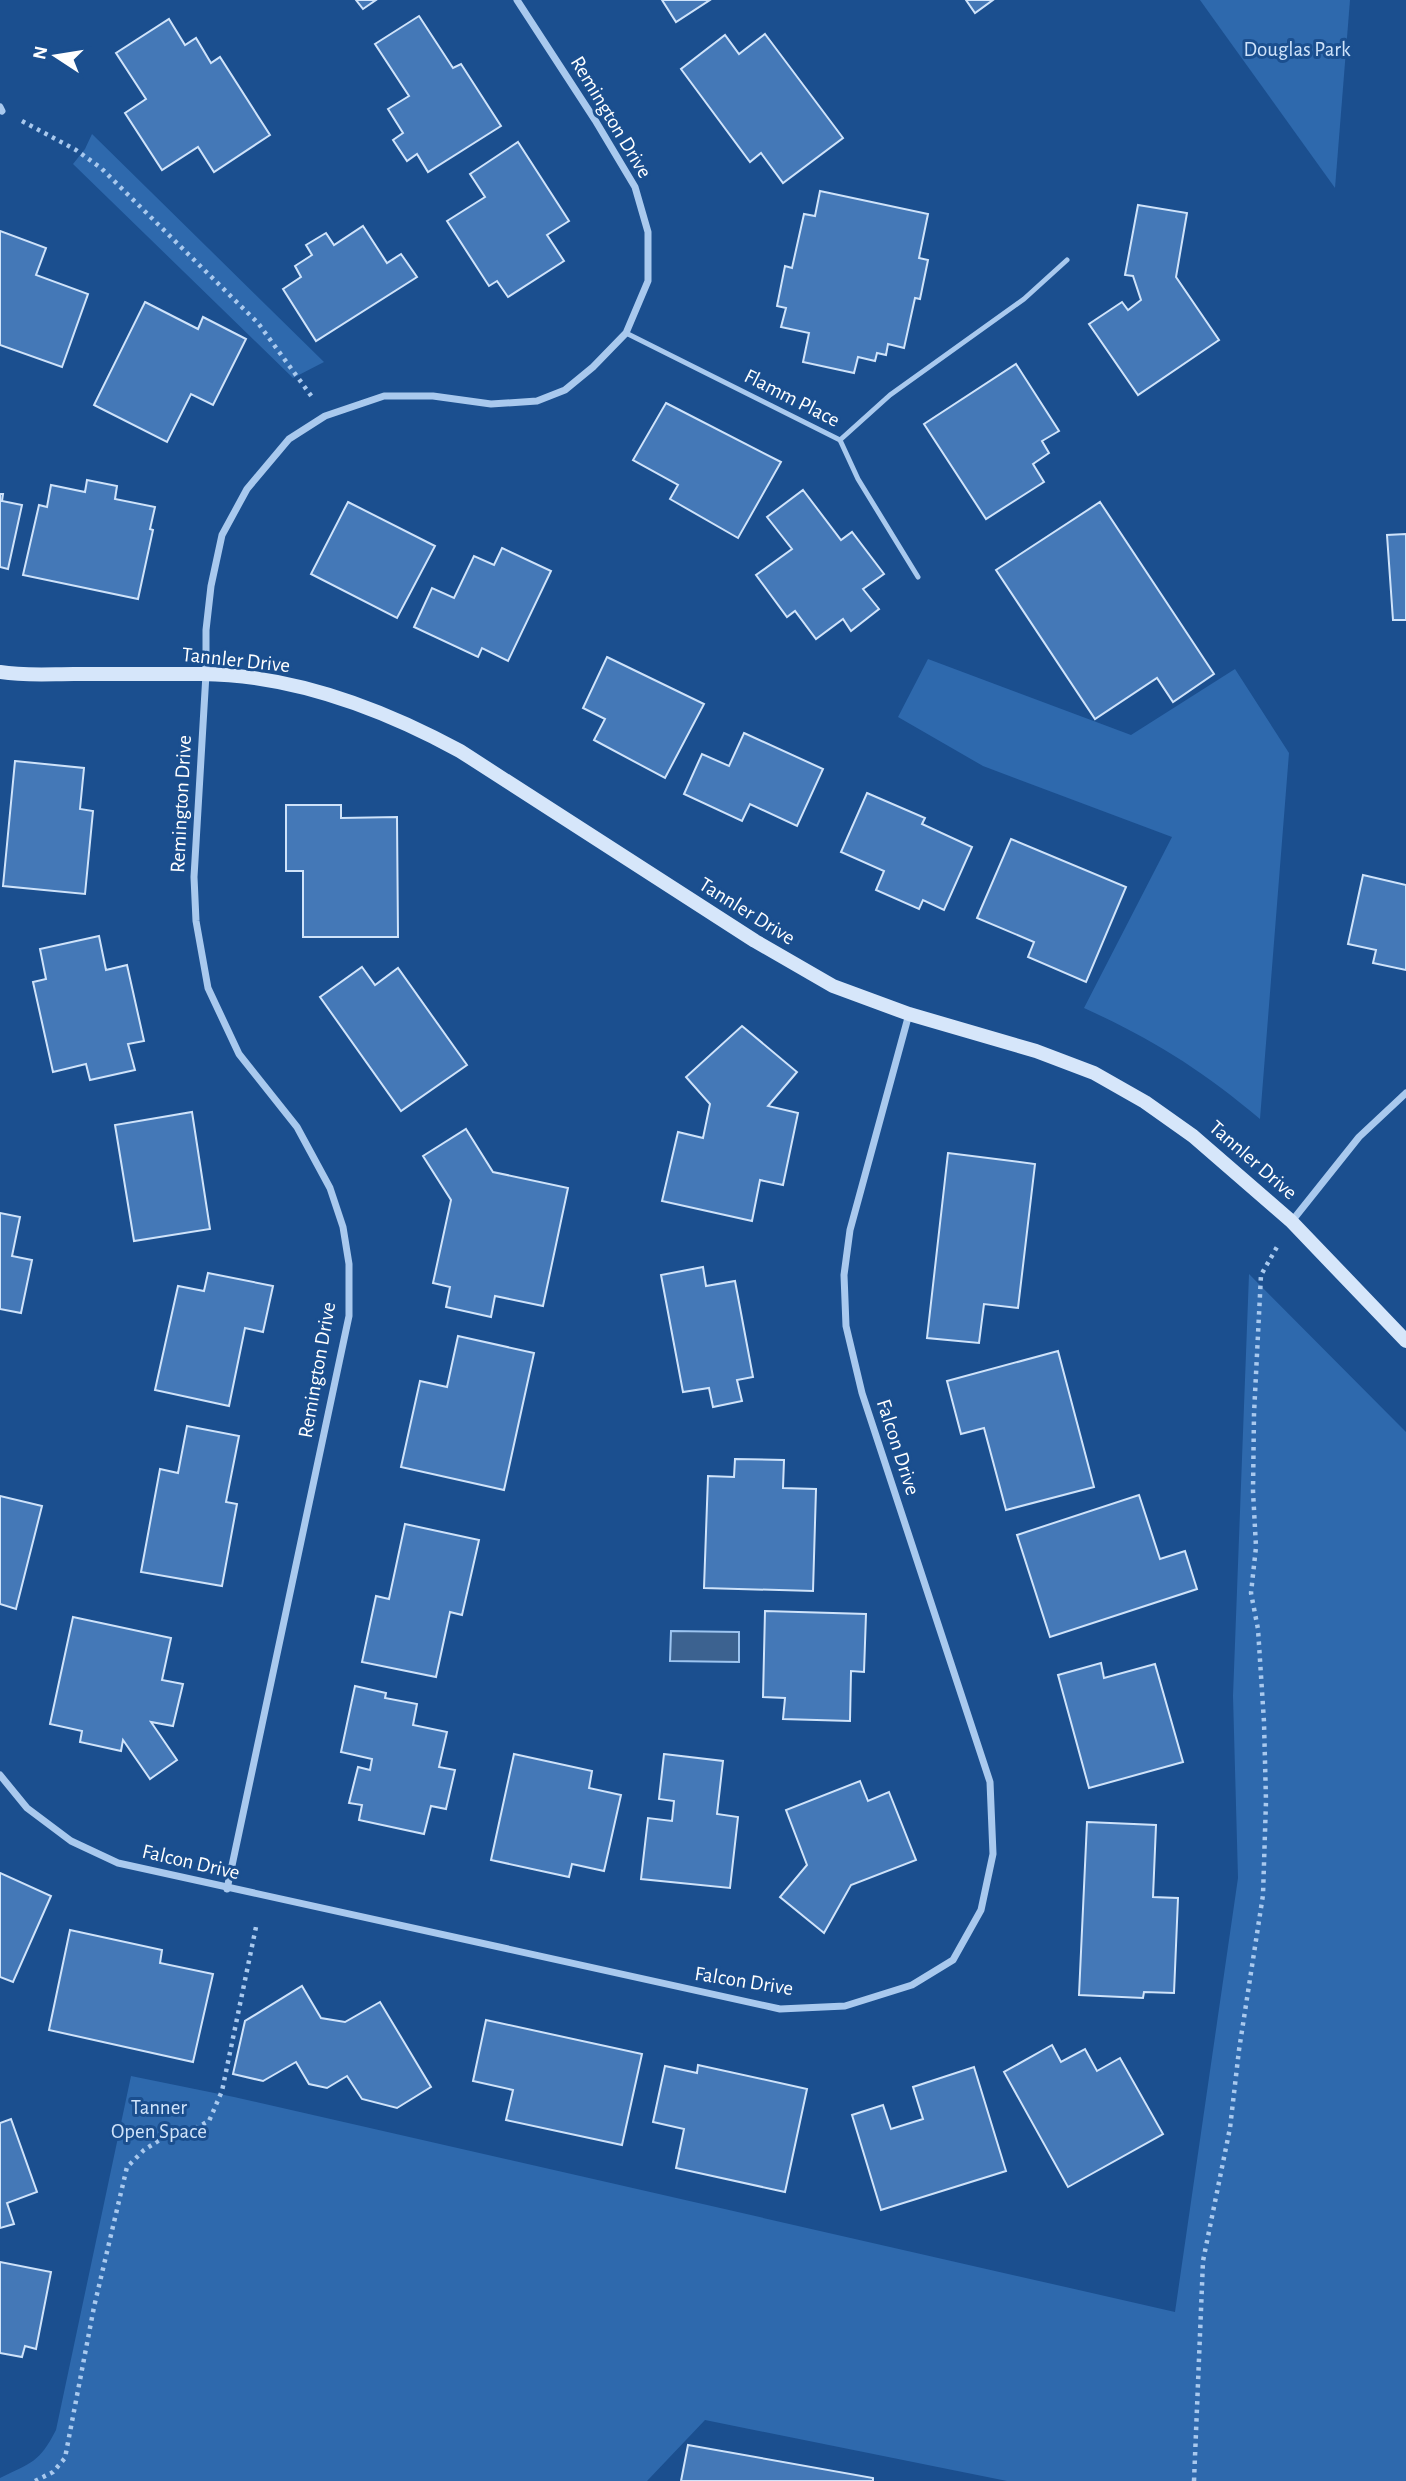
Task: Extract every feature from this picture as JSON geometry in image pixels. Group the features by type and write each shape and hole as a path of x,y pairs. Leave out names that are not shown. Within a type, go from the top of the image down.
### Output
{"street":[{"name":"Remington Drive","path":"227,1889 349,1315 349,1264 343,1227 330,1188 297,1126 239,1054 208,988 197,921 194,877 206,674 206,630 211,586 222,535 247,489 289,439 325,416 384,396 433,396 491,404 537,401 565,390 593,367 626,333 648,281 648,232 635,187 517,0"},
{"name":"Tannler Drive","path":"0,672 25,675 206,674 277,682 376,709 418,728 460,751 686,898 798,967 861,998 1036,1051 1120,1086 1194,1136 1291,1221 1406,1341"},
{"name":"Falcon Drive","path":"0,1775 27,1808 71,1841 118,1863 780,2009 845,2006 912,1985 953,1960 981,1910 992,1860 990,1782 862,1393 845,1319 844,1275 850,1230 909,1014"},
{"path":"1291,1221 1359,1138 1406,1093"}],"lane":[{"path":"840,440 890,395 1024,299 1067,260"},
{"name":"Flamm Place","path":"626,333 840,440 859,479 918,577"}],"path":[{"path":"1,109 76,150 102,168 258,323 325,416"},
{"path":"1194,2481 1203,2261 1230,2128 1263,1895 1266,1801 1264,1723 1258,1629 1251,1593 1256,1547 1252,1491 1261,1275 1291,1221"},
{"path":"35,2481 53,2472 65,2458 94,2306 127,2167 144,2150 169,2134 192,2130 209,2121 222,2091 256,1927"}],"green space":[{"name":"Douglas Park","path":"1200,0 1350,0 1335,188 1215,21"},
{"path":"92,134 324,362 293,378 73,164 85,149"},
{"path":"928,659 1131,735 1235,669 1289,753 1260,1119 1218,1085 1176,1057 1084,1008 1172,837 983,766 898,717"},
{"name":"Tanner Open Space","path":"1249,1274 1406,1432 1406,2481 1007,2481 705,2420 647,2481 0,2481 0,2478 34,2460 45,2449 56,2430 131,2076 234,2097 1175,2312 1238,1878 1233,1696"}],"shaded area":[{"path":"671,1631 739,1632 739,1662 670,1661"}],"building":[{"path":"356,0 376,0 363,9"},
{"path":"662,0 710,0 676,22"},
{"path":"966,0 993,0 975,13"},
{"path":"419,16 453,68 461,64 501,126 428,172 417,154 407,161 393,140 403,133 388,109 409,96 375,44"},
{"path":"169,19 185,45 196,38 211,63 220,57 270,135 214,172 198,147 162,170 125,113 146,99 116,53"},
{"path":"765,34 843,138 783,183 761,153 750,162 681,69 725,35 739,54"},
{"path":"518,142 569,221 547,235 564,261 508,297 497,281 489,286 447,221 485,197 470,174"},
{"path":"820,191 928,214 919,258 928,260 920,299 915,298 904,348 888,344 886,355 877,353 875,361 858,357 854,373 803,362 809,333 781,327 786,308 777,306 785,266 792,268 804,214 815,216"},
{"path":"1138,205 1187,213 1176,277 1219,340 1138,395 1089,324 1122,302 1128,310 1141,300 1133,276 1125,275"},
{"path":"363,226 387,263 401,254 417,277 316,341 283,289 301,277 295,266 312,255 306,245 326,233 334,245"},
{"path":"0,231 46,248 36,275 88,294 62,367 0,345"},
{"path":"145,302 198,329 203,317 246,339 213,405 191,394 167,442 94,405"},
{"path":"1016,364 1059,431 1042,441 1049,453 1033,464 1044,482 986,519 924,424"},
{"path":"666,403 781,462 738,538 670,499 678,485 633,460"},
{"path":"87,480 117,486 115,499 155,507 150,529 153,530 138,599 23,575 39,505 47,507 51,485 85,492"},
{"path":"803,490 841,540 852,532 884,574 863,589 879,609 851,631 843,619 816,639 795,611 787,617 756,575 792,549 767,517"},
{"path":"0,494 3,494 2,501 22,505 8,569 0,567"},
{"path":"348,502 435,546 397,618 311,574"},
{"path":"1100,502 1214,674 1173,702 1157,678 1095,719 996,570"},
{"path":"1406,534 1406,620 1393,620 1387,535"},
{"path":"502,548 551,571 508,661 482,648 478,657 414,627 432,588 454,598 474,556 494,565"},
{"path":"607,657 704,704 665,778 594,740 605,719 583,708"},
{"path":"744,733 823,769 797,826 750,804 742,821 684,794 702,754 729,766"},
{"path":"15,761 84,768 80,809 93,811 85,894 3,886"},
{"path":"867,793 925,818 922,824 972,847 944,910 923,900 919,909 876,890 884,871 841,852"},
{"path":"286,805 341,805 341,818 397,817 398,937 303,937 303,871 286,871"},
{"path":"1011,839 1126,887 1086,982 1028,957 1034,942 977,918"},
{"path":"1363,875 1406,885 1406,970 1373,963 1376,950 1348,944"},
{"path":"99,936 106,970 127,965 144,1041 128,1044 135,1070 90,1080 86,1064 53,1072 33,982 46,979 40,949"},
{"path":"362,967 375,985 398,968 467,1065 401,1111 320,997"},
{"path":"742,1026 797,1072 768,1106 798,1113 783,1185 760,1180 752,1221 662,1201 678,1132 703,1138 710,1104 686,1077"},
{"path":"192,1112 210,1229 134,1241 115,1125"},
{"path":"466,1129 493,1172 568,1188 543,1306 495,1296 491,1317 446,1307 450,1287 433,1283 451,1200 423,1156"},
{"path":"948,1153 1035,1164 1018,1308 984,1304 979,1343 927,1338"},
{"path":"0,1213 20,1217 12,1256 32,1260 21,1313 0,1309"},
{"path":"703,1267 706,1286 735,1281 753,1377 737,1380 742,1401 713,1407 709,1388 683,1392 661,1275"},
{"path":"208,1273 273,1286 263,1332 245,1328 229,1406 155,1390 178,1286 204,1291"},
{"path":"458,1336 534,1353 504,1490 401,1467 420,1381 447,1387"},
{"path":"1058,1351 1094,1487 1006,1510 984,1428 961,1434 947,1381"},
{"path":"187,1426 239,1436 226,1502 237,1504 222,1586 141,1572 160,1469 178,1473"},
{"path":"735,1459 784,1460 783,1488 816,1489 813,1591 704,1588 708,1476 734,1477"},
{"path":"1139,1495 1160,1559 1185,1551 1197,1589 1050,1637 1017,1535"},
{"path":"0,1496 42,1506 16,1609 0,1604"},
{"path":"405,1524 479,1540 462,1615 450,1612 436,1677 362,1662 376,1596 389,1599"},
{"path":"765,1611 866,1614 864,1672 851,1671 850,1721 783,1719 785,1698 763,1697"},
{"path":"73,1617 171,1638 162,1680 183,1684 173,1726 151,1722 177,1760 150,1779 123,1740 121,1751 80,1742 82,1731 50,1724"},
{"path":"1101,1663 1104,1678 1155,1664 1183,1762 1089,1788 1058,1675"},
{"path":"355,1686 386,1693 385,1698 417,1704 413,1725 447,1732 439,1767 455,1770 446,1809 431,1806 424,1834 359,1820 362,1805 349,1803 358,1767 370,1770 372,1759 341,1752"},
{"path":"514,1754 592,1771 589,1788 621,1795 604,1871 572,1864 569,1877 491,1860"},
{"path":"664,1754 723,1761 717,1814 738,1817 730,1888 641,1879 648,1818 672,1821 674,1801 659,1799"},
{"path":"860,1781 868,1801 889,1792 916,1860 851,1885 824,1933 780,1897 807,1865 786,1810"},
{"path":"1087,1822 1156,1825 1153,1897 1178,1898 1174,1993 1144,1992 1143,1998 1079,1995"},
{"path":"0,1873 51,1896 13,1982 0,1977"},
{"path":"70,1930 162,1950 160,1963 213,1974 193,2062 49,2030"},
{"path":"302,1986 321,2018 345,2022 380,2002 431,2087 397,2108 362,2099 347,2076 327,2088 309,2084 296,2062 263,2081 233,2074 245,2021"},
{"path":"486,2020 642,2054 622,2145 506,2120 513,2090 473,2081"},
{"path":"1052,2045 1061,2062 1085,2049 1097,2071 1120,2058 1163,2134 1068,2187 1004,2072"},
{"path":"698,2065 807,2089 785,2192 676,2168 684,2129 653,2122 665,2066 697,2073"},
{"path":"974,2067 1006,2171 881,2210 852,2115 883,2105 891,2129 923,2119 913,2087"},
{"path":"11,2119 37,2192 7,2203 14,2224 0,2228 0,2123"},
{"path":"0,2262 51,2272 36,2349 25,2346 22,2357 0,2353"},
{"path":"688,2445 873,2478 873,2481 681,2481"}]}
